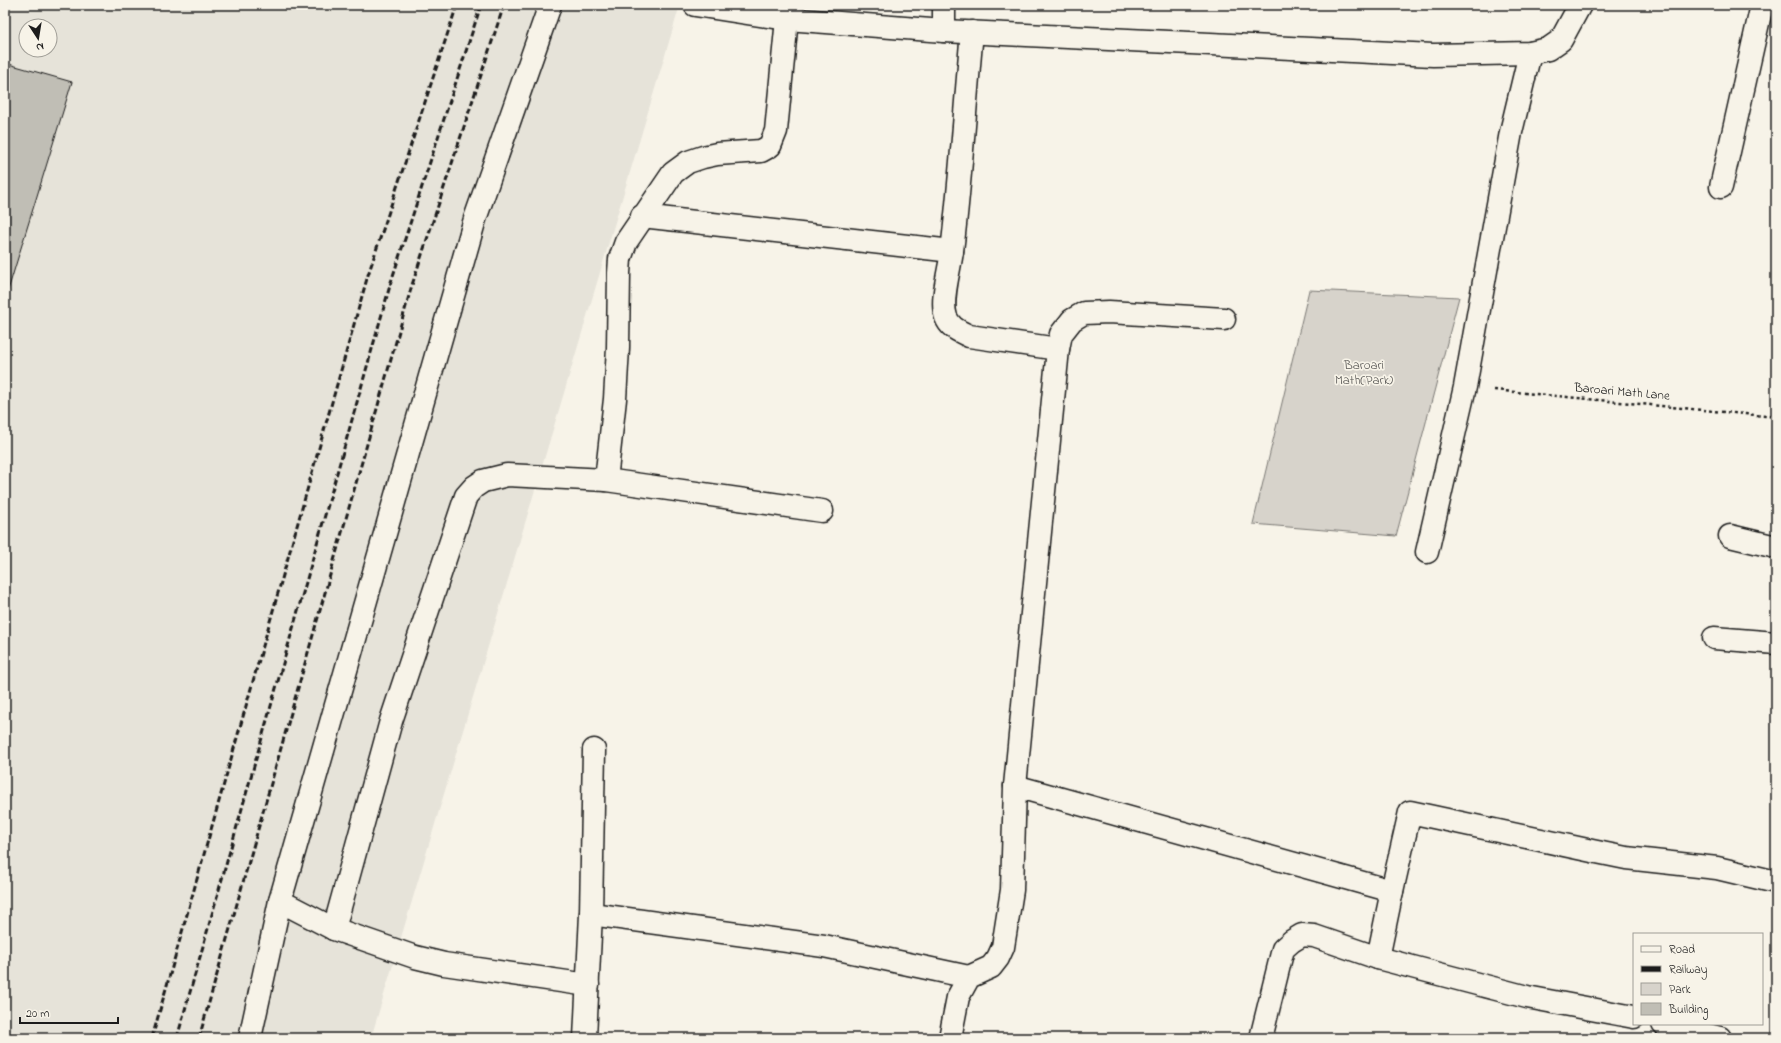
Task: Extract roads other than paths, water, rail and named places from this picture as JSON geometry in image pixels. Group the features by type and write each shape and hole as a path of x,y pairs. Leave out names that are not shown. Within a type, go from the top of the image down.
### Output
{"street":[{"path":"250,1038 280,901 475,219 550,5"},
{"path":"695,5 787,19 944,31 1433,55 1530,53 1548,49 1560,40 1580,5"},
{"path":"944,5 944,31"},
{"path":"1721,187 1762,5"},
{"path":"606,480 616,391 620,259 626,242 642,216 673,174 688,162 717,154 761,151 770,146 776,131 787,19"},
{"path":"972,32 952,251 944,303 945,316 949,324 969,336 1058,349"},
{"path":"1426,552 1465,387 1512,132 1530,53"},
{"path":"642,216 952,251"},
{"path":"950,1038 958,997 970,977 991,966 998,958 1003,947 1012,890 1015,786 1058,349 1061,334 1072,320 1084,313 1109,312 1224,320"},
{"path":"334,929 391,721 466,496 474,487 483,481 507,475 606,480 822,511"},
{"path":"1730,536 1776,547"},
{"path":"1714,638 1776,643"},
{"path":"585,1038 591,914 594,750"},
{"path":"1015,786 1392,891"},
{"path":"1378,958 1410,812 1626,858 1717,868 1776,882"},
{"path":"280,901 334,929 415,957 444,964 588,985"},
{"path":"591,914 824,946 970,977"},
{"path":"1261,1038 1283,949 1302,935 1314,936 1378,958 1527,997 1633,1017"},
{"path":"1667,1025 1720,1038"}],"railway":[{"path":"152,1038 368,275 457,5"},
{"path":"177,1038 391,282 481,5"},
{"path":"199,1038 412,285 504,5"}],"park label":[{"name":"Baroari Math(Park)","path":"1364,372"}]}
